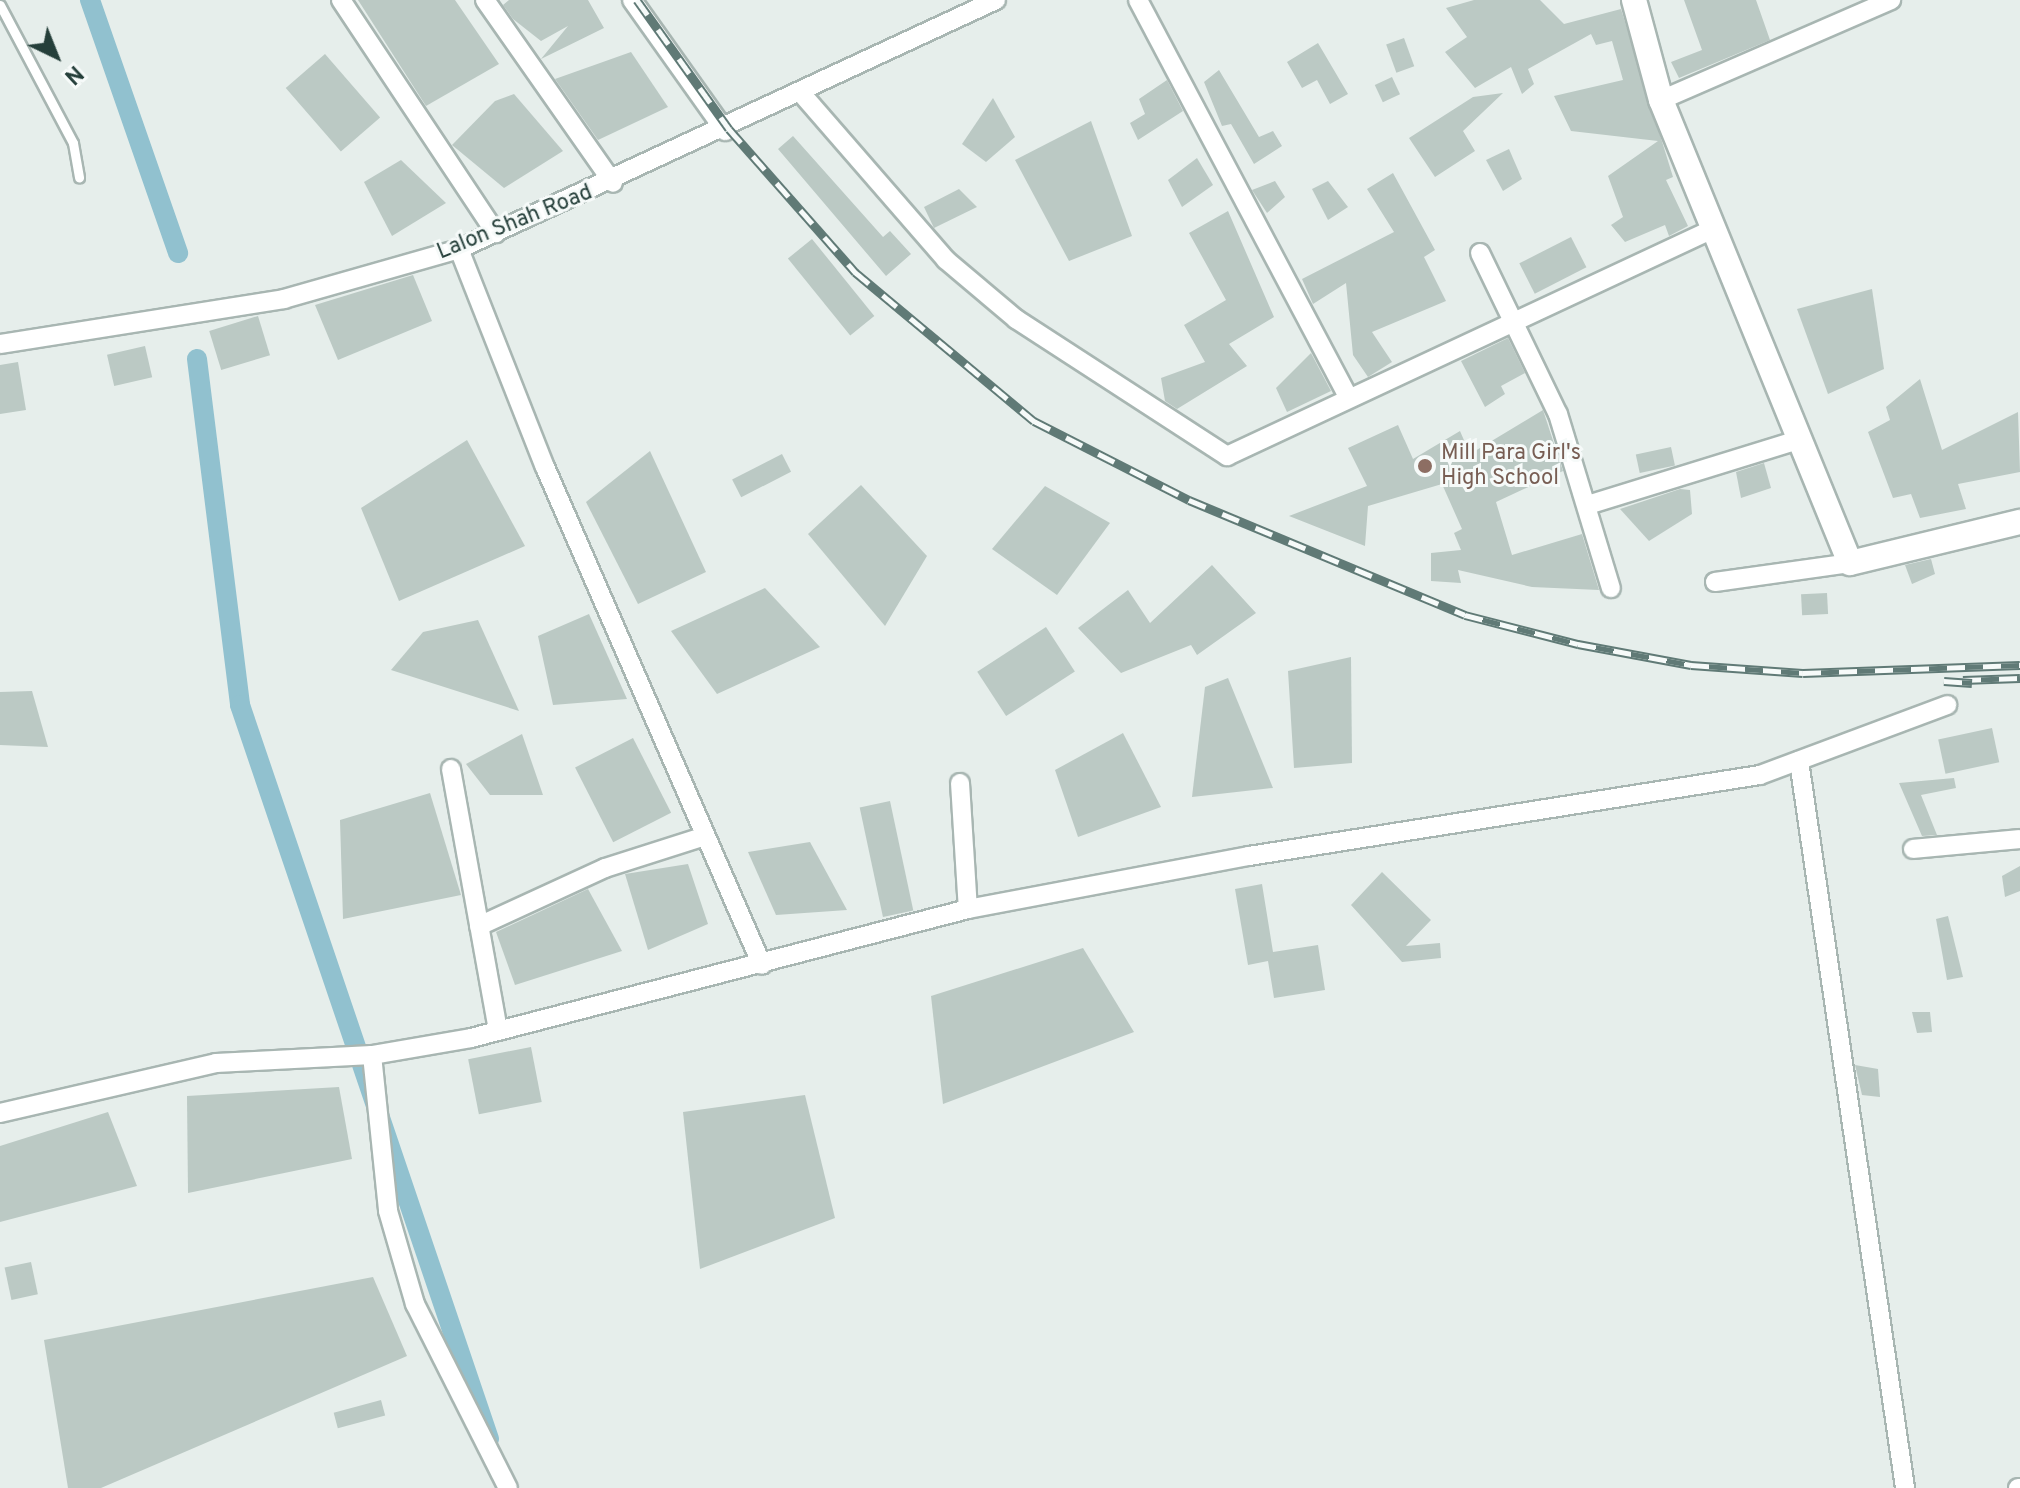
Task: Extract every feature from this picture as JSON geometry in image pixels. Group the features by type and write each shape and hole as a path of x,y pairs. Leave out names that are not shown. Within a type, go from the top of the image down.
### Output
{"street":[{"path":"341,0 496,233"},
{"path":"485,0 613,183"},
{"path":"632,0 725,131"},
{"name":"Lalon Shah Road","path":"0,344 284,299 459,249 613,183 725,131 974,5 996,0"},
{"path":"1138,0 1348,397"},
{"path":"1634,0 1661,100 1850,563"},
{"path":"1661,100 1891,0"},
{"path":"801,93 946,260 1016,319 1217,454 1227,456 1516,318 1715,228"},
{"path":"459,249 702,837 762,965"},
{"path":"1480,253 1516,318 1591,504 1611,588"},
{"path":"1591,504 1801,439"},
{"path":"1715,582 1850,563 2020,522"},
{"path":"0,1113 216,1063 372,1055 498,1031 762,965 968,909 1760,775 1947,705"},
{"path":"1799,761 1905,1488"},
{"path":"451,769 498,1031"},
{"path":"960,783 968,909"},
{"path":"479,926 605,868 702,837"},
{"path":"1913,849 2020,839"},
{"path":"372,1055 388,1211 415,1304 508,1488"}],"lane":[{"path":"0,5 73,143 79,177"}],"building":[{"path":"358,0 455,0 499,64 426,106"},
{"path":"509,0 588,0 604,28 541,59 568,26 541,41 513,19 503,5"},
{"path":"1474,0 1540,0 1564,24 1621,9 1673,177 1666,180 1688,226 1669,236 1665,225 1625,242 1611,225 1623,217 1608,176 1658,141 1571,131 1554,96 1623,80 1612,41 1596,45 1591,34 1528,69 1534,84 1522,94 1511,67 1475,88 1445,52 1467,37 1446,8"},
{"path":"1684,0 1756,0 1770,40 1679,78 1671,62 1702,50"},
{"path":"1404,38 1414,66 1396,73 1386,44"},
{"path":"1318,43 1348,94 1330,104 1317,80 1302,88 1287,62"},
{"path":"631,52 668,107 598,140 555,79"},
{"path":"325,54 380,117 341,152 286,88"},
{"path":"1219,70 1259,137 1273,131 1282,146 1254,164 1231,124 1222,126 1204,82"},
{"path":"1392,77 1400,94 1383,102 1375,85"},
{"path":"1167,80 1183,111 1138,140 1130,123 1145,114 1139,99"},
{"path":"1503,93 1463,131 1475,151 1435,177 1409,138 1473,97"},
{"path":"514,94 563,151 504,188 452,145 495,101"},
{"path":"993,98 1015,137 986,162 962,144"},
{"path":"1091,121 1132,236 1069,261 1015,160"},
{"path":"793,136 883,237 890,231 911,254 886,276 778,149"},
{"path":"1509,149 1522,179 1503,191 1486,160"},
{"path":"1197,158 1213,185 1182,207 1168,180"},
{"path":"401,160 446,203 392,236 364,182"},
{"path":"1393,173 1435,250 1424,257 1446,301 1372,332 1392,362 1368,377 1353,355 1346,283 1313,304 1302,279 1394,232 1367,189"},
{"path":"1275,181 1285,197 1267,213 1252,190"},
{"path":"1328,181 1348,207 1328,220 1312,189"},
{"path":"959,189 977,207 934,228 924,207"},
{"path":"1228,211 1274,317 1229,344 1247,366 1177,409 1165,401 1161,378 1205,362 1184,325 1226,300 1189,233"},
{"path":"1571,237 1586,267 1535,294 1519,263"},
{"path":"812,239 874,316 850,335 788,259"},
{"path":"413,275 432,321 338,360 315,305"},
{"path":"1872,289 1884,369 1828,394 1797,309"},
{"path":"258,316 270,355 221,370 209,331"},
{"path":"1508,338 1525,373 1501,386 1505,394 1485,407 1461,361"},
{"path":"145,346 152,377 114,386 107,355"},
{"path":"1311,353 1331,391 1287,412 1276,388"},
{"path":"18,362 26,410 0,414 0,365"},
{"path":"1920,379 1942,450 2018,412 2020,472 1958,484 1966,509 1920,518 1911,494 1893,498 1868,432 1890,420 1886,407"},
{"path":"1543,410 1563,471 1496,502 1512,555 1582,534 1599,590 1532,587 1458,570 1461,583 1431,581 1431,553 1461,550 1454,533 1462,529 1442,484 1368,506 1365,546 1289,516 1367,486 1348,448 1398,425 1413,459 1460,431 1470,454"},
{"path":"467,440 525,546 399,601 361,508"},
{"path":"1671,447 1675,466 1640,473 1636,454"},
{"path":"650,451 706,572 638,604 586,502"},
{"path":"782,454 791,472 741,497 732,479"},
{"path":"1764,463 1771,488 1741,498 1736,472"},
{"path":"861,485 927,556 885,626 808,534"},
{"path":"1045,486 1110,523 1057,595 992,549"},
{"path":"1680,489 1690,490 1692,514 1649,541 1620,509"},
{"path":"1931,559 1935,574 1912,584 1905,565"},
{"path":"1212,565 1256,613 1197,655 1191,645 1121,673 1078,628 1128,590 1150,623"},
{"path":"765,588 820,647 717,694 671,631"},
{"path":"1827,593 1828,614 1802,615 1801,594"},
{"path":"589,614 627,699 553,705 538,636"},
{"path":"478,620 519,711 391,670 423,632"},
{"path":"1046,627 1075,671 1006,716 977,672"},
{"path":"1351,657 1352,763 1294,768 1288,671"},
{"path":"1228,678 1273,788 1192,797 1205,687"},
{"path":"32,691 48,747 0,745 0,692"},
{"path":"1992,728 1999,762 1945,774 1938,739"},
{"path":"1123,733 1161,807 1078,837 1055,770"},
{"path":"522,734 543,795 490,795 466,764"},
{"path":"633,738 671,813 613,842 575,768"},
{"path":"1954,778 1956,788 1921,795 1937,835 1922,836 1899,783"},
{"path":"430,793 461,895 343,919 340,820"},
{"path":"890,801 913,911 883,917 860,807"},
{"path":"810,842 847,910 776,915 748,852"},
{"path":"688,864 708,924 648,950 625,874"},
{"path":"2020,866 2020,891 2005,897 2002,876"},
{"path":"1382,872 1431,920 1406,946 1440,943 1441,958 1402,962 1351,905"},
{"path":"1262,884 1273,952 1318,945 1325,990 1274,998 1268,961 1248,965 1235,889"},
{"path":"588,889 622,951 515,985 496,932"},
{"path":"1948,916 1963,977 1947,980 1936,919"},
{"path":"1083,948 1134,1032 943,1104 931,996"},
{"path":"1912,1012 1930,1012 1932,1032 1917,1033"},
{"path":"531,1047 542,1102 479,1114 468,1059"},
{"path":"1855,1065 1878,1069 1880,1097 1862,1095"},
{"path":"339,1087 352,1159 188,1193 187,1096"},
{"path":"805,1095 835,1218 700,1269 683,1112"},
{"path":"108,1112 137,1186 0,1222 0,1146"},
{"path":"31,1262 38,1294 11,1300 5,1268"},
{"path":"373,1277 407,1356 101,1488 68,1488 44,1340"},
{"path":"381,1400 385,1415 338,1428 334,1413"}],"waterway":[{"path":"90,0 178,253"},
{"path":"197,359 240,705 489,1439"}],"railway":[{"path":"637,0 729,129 855,272 1034,421 1189,500 1465,615 1578,644 1691,665 1803,673 2020,665"},
{"path":"1963,680 2020,678"},
{"path":"1944,681 1972,683"}],"place":[{"name":"Mill Para Girl's High School","path":"1425,466"}]}
